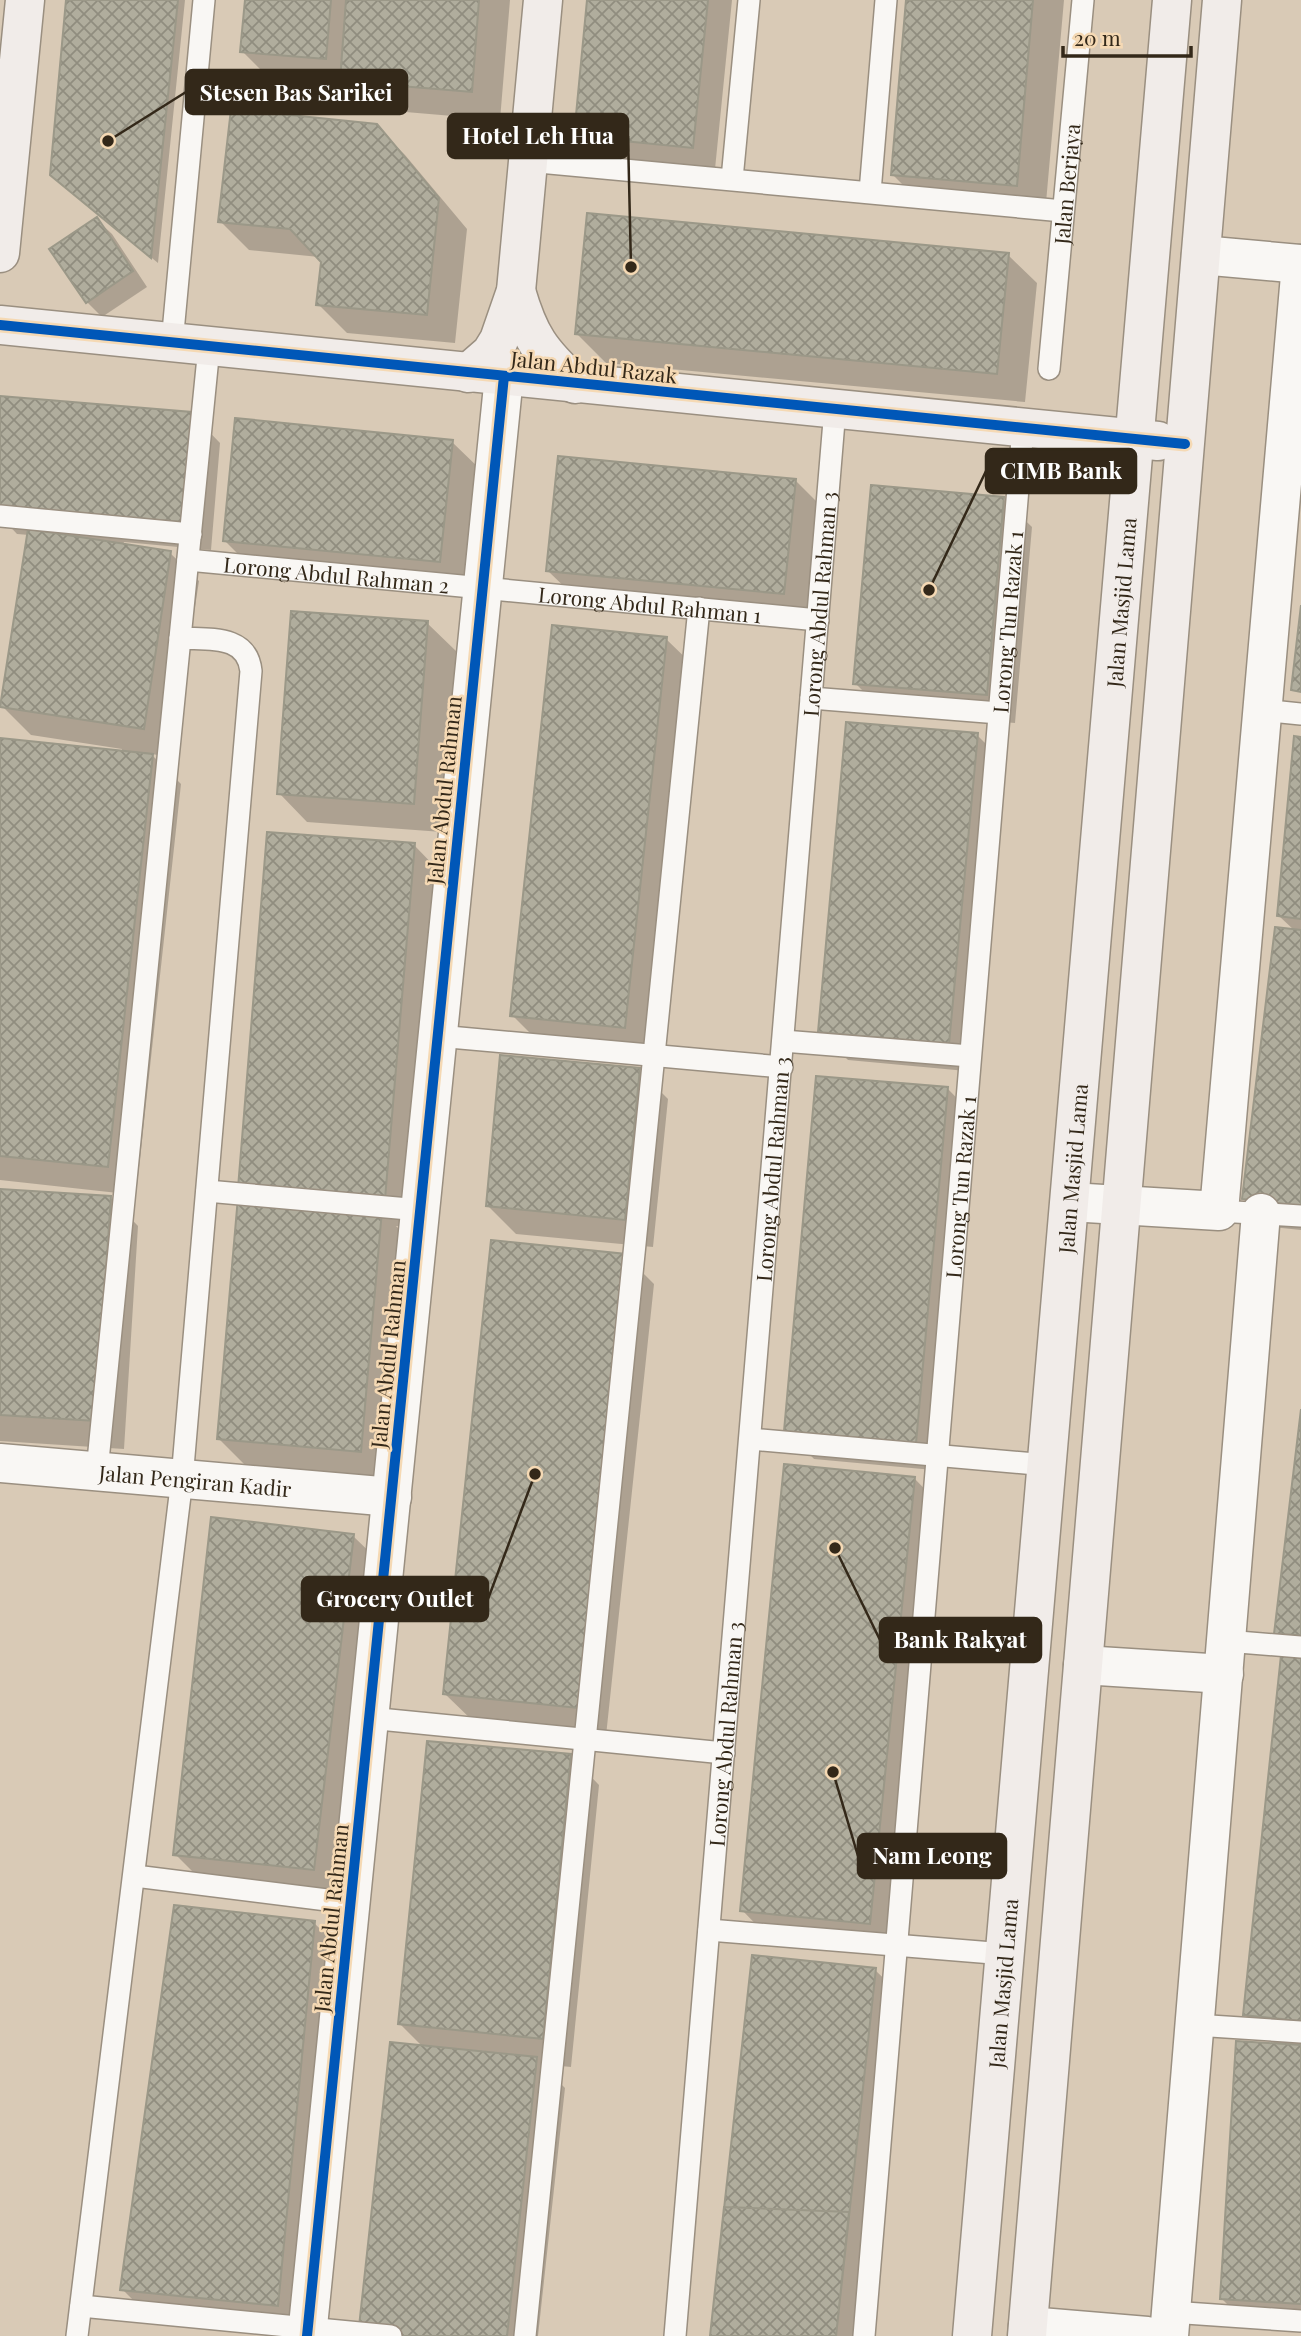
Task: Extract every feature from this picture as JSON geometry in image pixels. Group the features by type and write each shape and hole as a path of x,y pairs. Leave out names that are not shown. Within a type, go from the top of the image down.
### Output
{"main road":[{"path":"0,253 25,0"},
{"path":"486,374 491,353 499,340 516,291 543,0"},
{"name":"Jalan Masjid Lama","path":"972,2336 1172,0"},
{"path":"1028,2331 1222,0"},
{"path":"516,291 534,340 550,361 575,384"},
{"name":"Jalan Abdul Razak","path":"0,325 1185,444"}],"street":[{"path":"1070,1202 1219,1211 1301,264 1201,255"},
{"name":"Jalan Abdul Rahman","path":"307,2332 483,589 486,374"},
{"path":"1028,2331 1162,2328 1195,2025 1261,1213"},
{"name":"Jalan Pengiran Kadir","path":"0,1463 392,1497"},
{"path":"1083,1665 1225,1657"}],"lane":[{"path":"172,343 204,0"},
{"path":"732,179 749,0"},
{"path":"870,192 886,0"},
{"name":"Jalan Berjaya","path":"1049,369 1083,0"},
{"path":"528,161 1063,211"},
{"path":"97,1471 209,347"},
{"name":"Lorong Abdul Rahman 3","path":"675,2336 835,409"},
{"name":"Lorong Tun Razak 1","path":"864,2336 1023,428"},
{"path":"0,516 191,534"},
{"name":"Lorong Abdul Rahman 2","path":"188,560 483,589"},
{"name":"Lorong Abdul Rahman 1","path":"483,589 818,620"},
{"path":"525,2336 699,608"},
{"path":"77,2336 182,1479 251,670 250,659 245,650 236,645 180,638"},
{"path":"811,698 999,713"},
{"path":"1262,710 1301,714"},
{"path":"438,1036 782,1067"},
{"path":"783,1041 970,1056"},
{"path":"207,1191 420,1210"},
{"path":"1219,1211 1301,1216"},
{"path":"750,1439 1047,1465"},
{"path":"1225,1657 1301,1647"},
{"path":"369,1718 724,1753"},
{"path":"135,1876 351,1903"},
{"path":"709,1930 1005,1954"},
{"path":"1195,2025 1301,2032"},
{"path":"81,2306 307,2332 391,2336"},
{"path":"1162,2328 1301,2321"}],"building":[{"path":"66,0 178,0 151,258 50,175"},
{"path":"245,0 331,0 326,59 240,52"},
{"path":"346,0 479,0 472,92 340,81"},
{"path":"587,0 708,0 693,148 574,136"},
{"path":"906,0 1033,0 1017,186 891,175"},
{"path":"231,109 377,124 439,198 427,315 316,305 321,262 290,229 218,222"},
{"path":"587,213 1009,253 997,374 575,334"},
{"path":"97,217 133,271 86,303 49,249"},
{"path":"0,396 192,412 183,522 0,507"},
{"path":"235,418 453,440 440,562 223,541"},
{"path":"558,456 796,479 784,594 546,571"},
{"path":"871,485 1004,497 987,695 853,684"},
{"path":"28,529 171,551 144,729 0,707"},
{"path":"1301,605 1301,692 1291,690"},
{"path":"291,611 428,621 414,804 277,794"},
{"path":"552,625 667,637 625,1028 510,1016"},
{"path":"846,722 978,733 949,1044 818,1032"},
{"path":"1294,736 1301,737 1301,919 1277,916"},
{"path":"0,738 153,754 108,1167 0,1156"},
{"path":"267,832 415,843 385,1199 238,1188"},
{"path":"1275,927 1301,930 1301,1206 1242,1199"},
{"path":"500,1055 640,1068 625,1220 486,1206"},
{"path":"816,1076 948,1087 916,1443 784,1431"},
{"path":"0,1189 111,1196 96,1421 0,1415"},
{"path":"238,1197 382,1210 361,1452 217,1439"},
{"path":"491,1240 626,1254 578,1708 443,1694"},
{"path":"1301,1409 1301,1635 1274,1634"},
{"path":"784,1464 915,1477 870,1924 740,1911"},
{"path":"211,1517 354,1534 314,1870 173,1855"},
{"path":"1281,1655 1301,1657 1301,2021 1243,2015"},
{"path":"427,1741 571,1754 543,2039 398,2024"},
{"path":"174,1905 315,1921 278,2306 120,2290"},
{"path":"752,1955 876,1968 836,2336 710,2336"},
{"path":"1236,2041 1301,2045 1301,2304 1220,2299"},
{"path":"390,2042 537,2057 507,2336 358,2336"},
{"path":"724,2207 849,2212 836,2336 710,2336"}],"cycle path":[{"path":"0,325 1185,444"},
{"path":"307,2336 504,376"}],"place":[{"name":"Stesen Bas Sarikei","path":"108,141"},
{"name":"Hotel Leh Hua","path":"631,267"},
{"name":"CIMB Bank","path":"929,590"},
{"name":"Grocery Outlet","path":"535,1474"},
{"name":"Bank Rakyat","path":"835,1548"},
{"name":"Nam Leong","path":"833,1772"}]}
